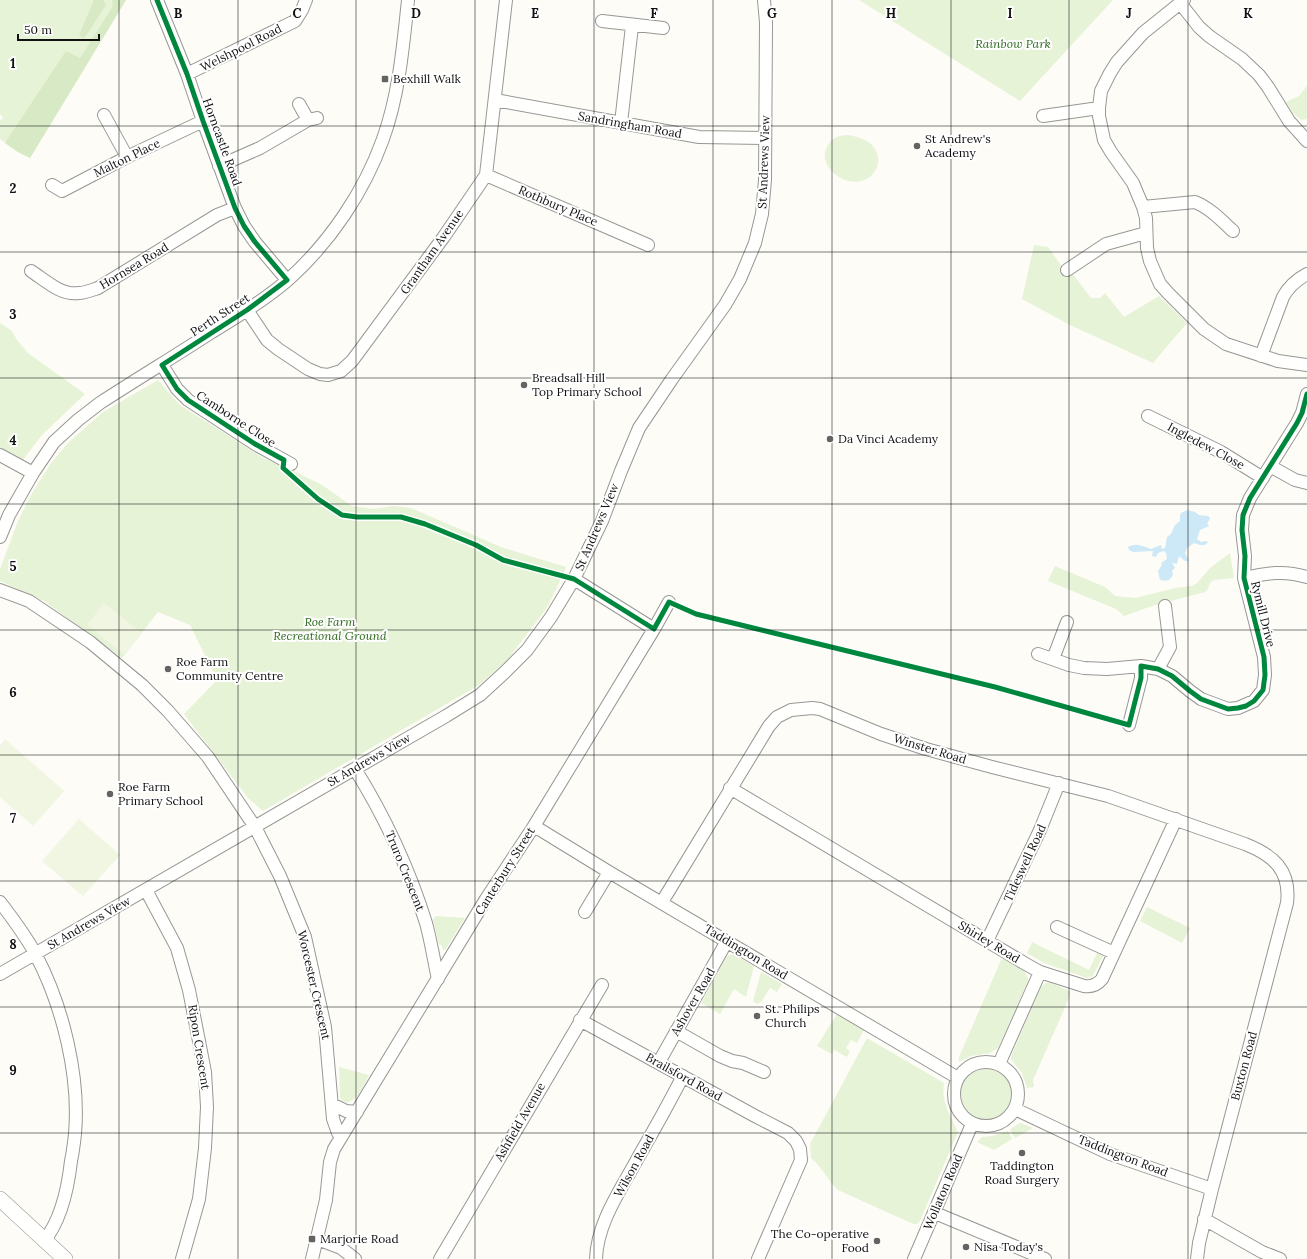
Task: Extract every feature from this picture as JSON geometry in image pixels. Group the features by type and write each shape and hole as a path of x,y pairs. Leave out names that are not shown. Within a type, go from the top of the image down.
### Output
{"street":[{"name":"Horncastle Road","path":"157,0 187,74 235,208 244,226 255,242 287,280"},
{"name":"Welshpool Road","path":"187,74 294,21 302,10 306,0"},
{"name":"Perth Street","path":"0,537 33,472 54,442 78,420 100,403 247,310 287,280 318,248 340,220 367,176 383,140 397,83 408,0"},
{"name":"Grantham Avenue","path":"247,310 267,340 308,369 320,374 328,375 341,372 352,361 373,335 443,238 486,175 506,0"},
{"name":"St Andrews View","path":"0,974 480,695 527,650 551,617 574,579 602,520 640,428 672,379 725,305 740,279 755,243 762,214 766,180 766,23 764,0"},
{"path":"1307,141 1289,121 1268,86 1259,75 1242,59 1209,36 1199,27 1182,1 1143,33 1117,62 1101,91 1099,116 1104,140 1133,184 1143,207 1146,218 1147,248 1154,272 1160,284 1204,329 1226,344 1278,361 1307,365"},
{"path":"602,22 663,28"},
{"path":"621,123 632,26"},
{"name":"Sandringham Road","path":"495,100 699,137 765,138"},
{"path":"220,166 260,148 312,119 299,104"},
{"path":"1043,116 1099,108"},
{"path":"104,115 107,133 126,157"},
{"name":"Malton Place","path":"52,185 62,191 126,157 203,121"},
{"name":"Rothbury Place","path":"486,175 648,245"},
{"path":"1143,207 1195,202 1213,213 1234,232"},
{"name":"Hornsea Road","path":"31,271 57,289 67,293 78,294 98,288 217,215 235,208"},
{"path":"1067,270 1106,244 1146,233"},
{"path":"624,248 629,236"},
{"path":"1261,356 1287,289 1298,279 1307,274"},
{"name":"Camborne Close","path":"162,364 177,389 188,400 255,444 279,452 291,464"},
{"name":"Rymill Drive","path":"1038,654 1084,668 1106,669 1141,666 1158,669 1172,676 1201,699 1228,709 1238,708 1254,701 1263,690 1265,675 1264,663 1244,578 1245,556 1242,530 1243,515 1250,498 1297,423 1302,413 1307,394"},
{"name":"Ingledew Close","path":"1148,416 1221,452 1263,478"},
{"path":"0,455 33,472"},
{"path":"1270,466 1295,480 1307,483"},
{"path":"1244,578 1272,572 1285,572 1307,577"},
{"path":"574,579 654,630"},
{"name":"Worcester Crescent","path":"0,590 29,601 90,642 142,685 168,711 208,757 255,827 280,876 305,937 325,1027 334,1125 342,1136"},
{"name":"Canterbury Street","path":"342,1136 486,899 534,826 654,630 669,602"},
{"path":"1158,669 1170,646 1165,606"},
{"path":"1053,659 1067,622"},
{"path":"1129,725 1141,678 1141,666"},
{"name":"Winster Road","path":"662,902 730,788 773,721 791,710 812,708 832,713 881,734 926,749 1108,796 1176,819 1259,849 1275,861 1283,874"},
{"name":"Truro Crescent","path":"355,769 375,803 406,868 426,924 438,979"},
{"name":"Tideswell Road","path":"987,941 1037,836 1059,783"},
{"name":"Shirley Road","path":"730,788 1040,972 1074,984 1090,986 1095,985 1102,979 1176,819"},
{"name":"Taddington Road","path":"534,826 609,872 958,1078"},
{"path":"585,912 609,872"},
{"name":"Buxton Road","path":"1197,1259 1204,1219 1287,903 1288,893 1283,874"},
{"name":"Ripon Crescent","path":"146,890 176,948 189,990 205,1072 207,1107 205,1148 198,1199 182,1259"},
{"path":"0,902 23,934 47,978 61,1016 70,1054 75,1092 75,1133 69,1178 61,1208 52,1232 44,1241"},
{"path":"1057,927 1114,953"},
{"name":"Ashover Road","path":"659,1062 727,942"},
{"path":"999,1064 1040,972"},
{"name":"Ashfield Avenue","path":"440,1259 602,985"},
{"name":"Brailsford Road","path":"580,1020 788,1133 796,1141 800,1150 801,1160 758,1259"},
{"path":"676,1031 720,1056 732,1061 743,1063 764,1072"},
{"path":"988,1062 999,1064 1008,1072 1016,1083 1018,1094 1015,1109 1008,1119 997,1125 985,1127 972,1124 962,1116 956,1105 954,1091 958,1078 967,1068 977,1064 988,1062"},
{"name":"Wilson Road","path":"596,1259 596,1248 604,1222 616,1197 683,1076"},
{"path":"332,1104 346,1111 357,1112"},
{"name":"Taddington Road","path":"1015,1109 1110,1154 1212,1189"},
{"name":"Wollaton Road","path":"914,1259 972,1124"},
{"path":"312,1259 326,1200 332,1155 342,1136"},
{"path":"0,1199 65,1259"},
{"path":"935,1213 1045,1259"},
{"path":"1204,1219 1262,1252 1280,1259"},
{"path":"317,1239 341,1248 355,1259"}],"green space":[{"path":"0,0 126,0 30,158 18,152 0,139 0,121 3,118 0,114"},
{"path":"94,0 103,0 106,5 84,39 79,35"},
{"path":"112,0 126,0 30,158 18,152 5,143 66,51 80,58 113,6"},
{"name":"Rainbow Park","path":"859,0 1113,0 1020,101"},
{"path":"1307,86 1307,119 1301,120 1293,113 1286,102 1299,96"},
{"path":"849,135 861,138 870,143 878,155 878,165 873,174 859,182 848,181 832,172 825,158 827,146 830,142 836,137"},
{"path":"1034,245 1048,247 1068,275 1072,273 1091,298 1100,298 1105,293 1124,317 1159,296 1187,323 1153,363 1070,325 1022,299"},
{"path":"0,323 12,331 17,340 28,353 85,394 42,435 23,460 0,448"},
{"name":"Roe Farm Recreational Ground","path":"158,380 180,405 265,459 286,467 322,485 352,506 373,509 394,506 411,508 501,547 566,567 546,609 508,659 479,685 263,811 248,798 184,714 217,680 190,625 158,612 122,658 44,601 0,581 0,569 18,521 32,493 51,463 69,442 103,412"},
{"path":"1230,553 1234,578 1214,580 1210,583 1205,592 1152,606 1124,616 1116,609 1048,581 1055,566 1105,587 1115,596 1135,598 1175,588 1192,586 1197,583 1210,568"},
{"path":"104,603 142,633 125,655 87,625"},
{"path":"5,739 64,791 33,826 0,797 0,746"},
{"path":"79,819 120,855 83,896 42,861"},
{"path":"1147,907 1190,928 1182,943 1140,921"},
{"path":"436,916 465,918 445,950 443,950 442,946 439,944 433,920"},
{"path":"1032,942 1089,970 1097,953 1103,956 1093,976 1087,978 1044,963 1027,953"},
{"path":"729,955 735,955 754,966 746,997 734,989 720,1014 701,1003 726,957"},
{"path":"1004,959 1023,970 1026,973 1028,981 998,1048 990,1053 971,1056 959,1062 959,1057 1001,960"},
{"path":"761,972 782,984 777,992 770,988 761,1002 757,1004 753,1001"},
{"path":"1046,983 1051,983 1070,991 1070,996 1033,1080 1034,1087 1027,1088 1022,1073 1011,1059 1041,987"},
{"path":"837,1014 864,1030 857,1043 851,1040 846,1048 850,1051 847,1057 834,1050 832,1054 817,1046"},
{"path":"867,1038 944,1083 943,1090 945,1103 958,1132 920,1221 917,1224 913,1224 838,1190 811,1158 810,1144"},
{"path":"339,1067 369,1075 357,1096 349,1102 344,1102 340,1098"},
{"path":"981,1069 991,1069 1004,1076 1011,1089 1011,1099 1004,1112 991,1119 981,1119 972,1115 965,1108 961,1099 961,1089 965,1080 972,1073"},
{"path":"1021,1123 1033,1128 1015,1138 1010,1130"},
{"path":"1008,1131 1012,1139 994,1150 977,1142 982,1137 992,1136"}],"water":[{"path":"1187,510 1195,512 1199,515 1208,516 1210,518 1207,524 1209,526 1200,530 1197,539 1201,542 1208,542 1204,545 1194,543 1187,548 1185,553 1189,561 1185,561 1179,556 1177,564 1172,563 1175,568 1172,571 1173,574 1171,578 1166,581 1160,580 1158,571 1162,565 1161,563 1167,559 1166,553 1164,551 1158,553 1156,557 1152,556 1153,551 1133,552 1129,550 1128,547 1137,545 1151,549 1161,545 1162,549 1165,548 1167,537 1171,534 1175,525 1180,521 1181,513"}],"cycle path":[{"path":"157,0 187,74 235,208 244,226 255,242 287,280 247,310 162,365 177,389 188,400 255,444 284,460 283,468 318,499 342,515 357,517 401,517 425,524 476,545 503,560 574,579 654,629 669,602 696,614 995,687 1129,725 1141,678 1141,666 1158,669 1172,676 1201,699 1228,709 1246,706 1254,701 1263,690 1265,675 1264,657 1244,578 1245,556 1242,530 1243,515 1250,498 1297,423 1302,413 1307,394"}],"place":[{"name":"Bexhill Walk","path":"385,79"},
{"name":"St Andrew's Academy","path":"917,146"},
{"name":"Breadsall Hill Top Primary School","path":"524,385"},
{"name":"Da Vinci Academy","path":"830,439"},
{"name":"Roe Farm Community Centre","path":"168,669"},
{"name":"Roe Farm Primary School","path":"110,794"},
{"name":"St. Philips Church","path":"757,1016"},
{"name":"Taddington Road Surgery","path":"1022,1153"},
{"name":"Marjorie Road","path":"312,1239"},
{"name":"The Co-operative Food","path":"877,1241"},
{"name":"Nisa Today's","path":"966,1247"}]}
